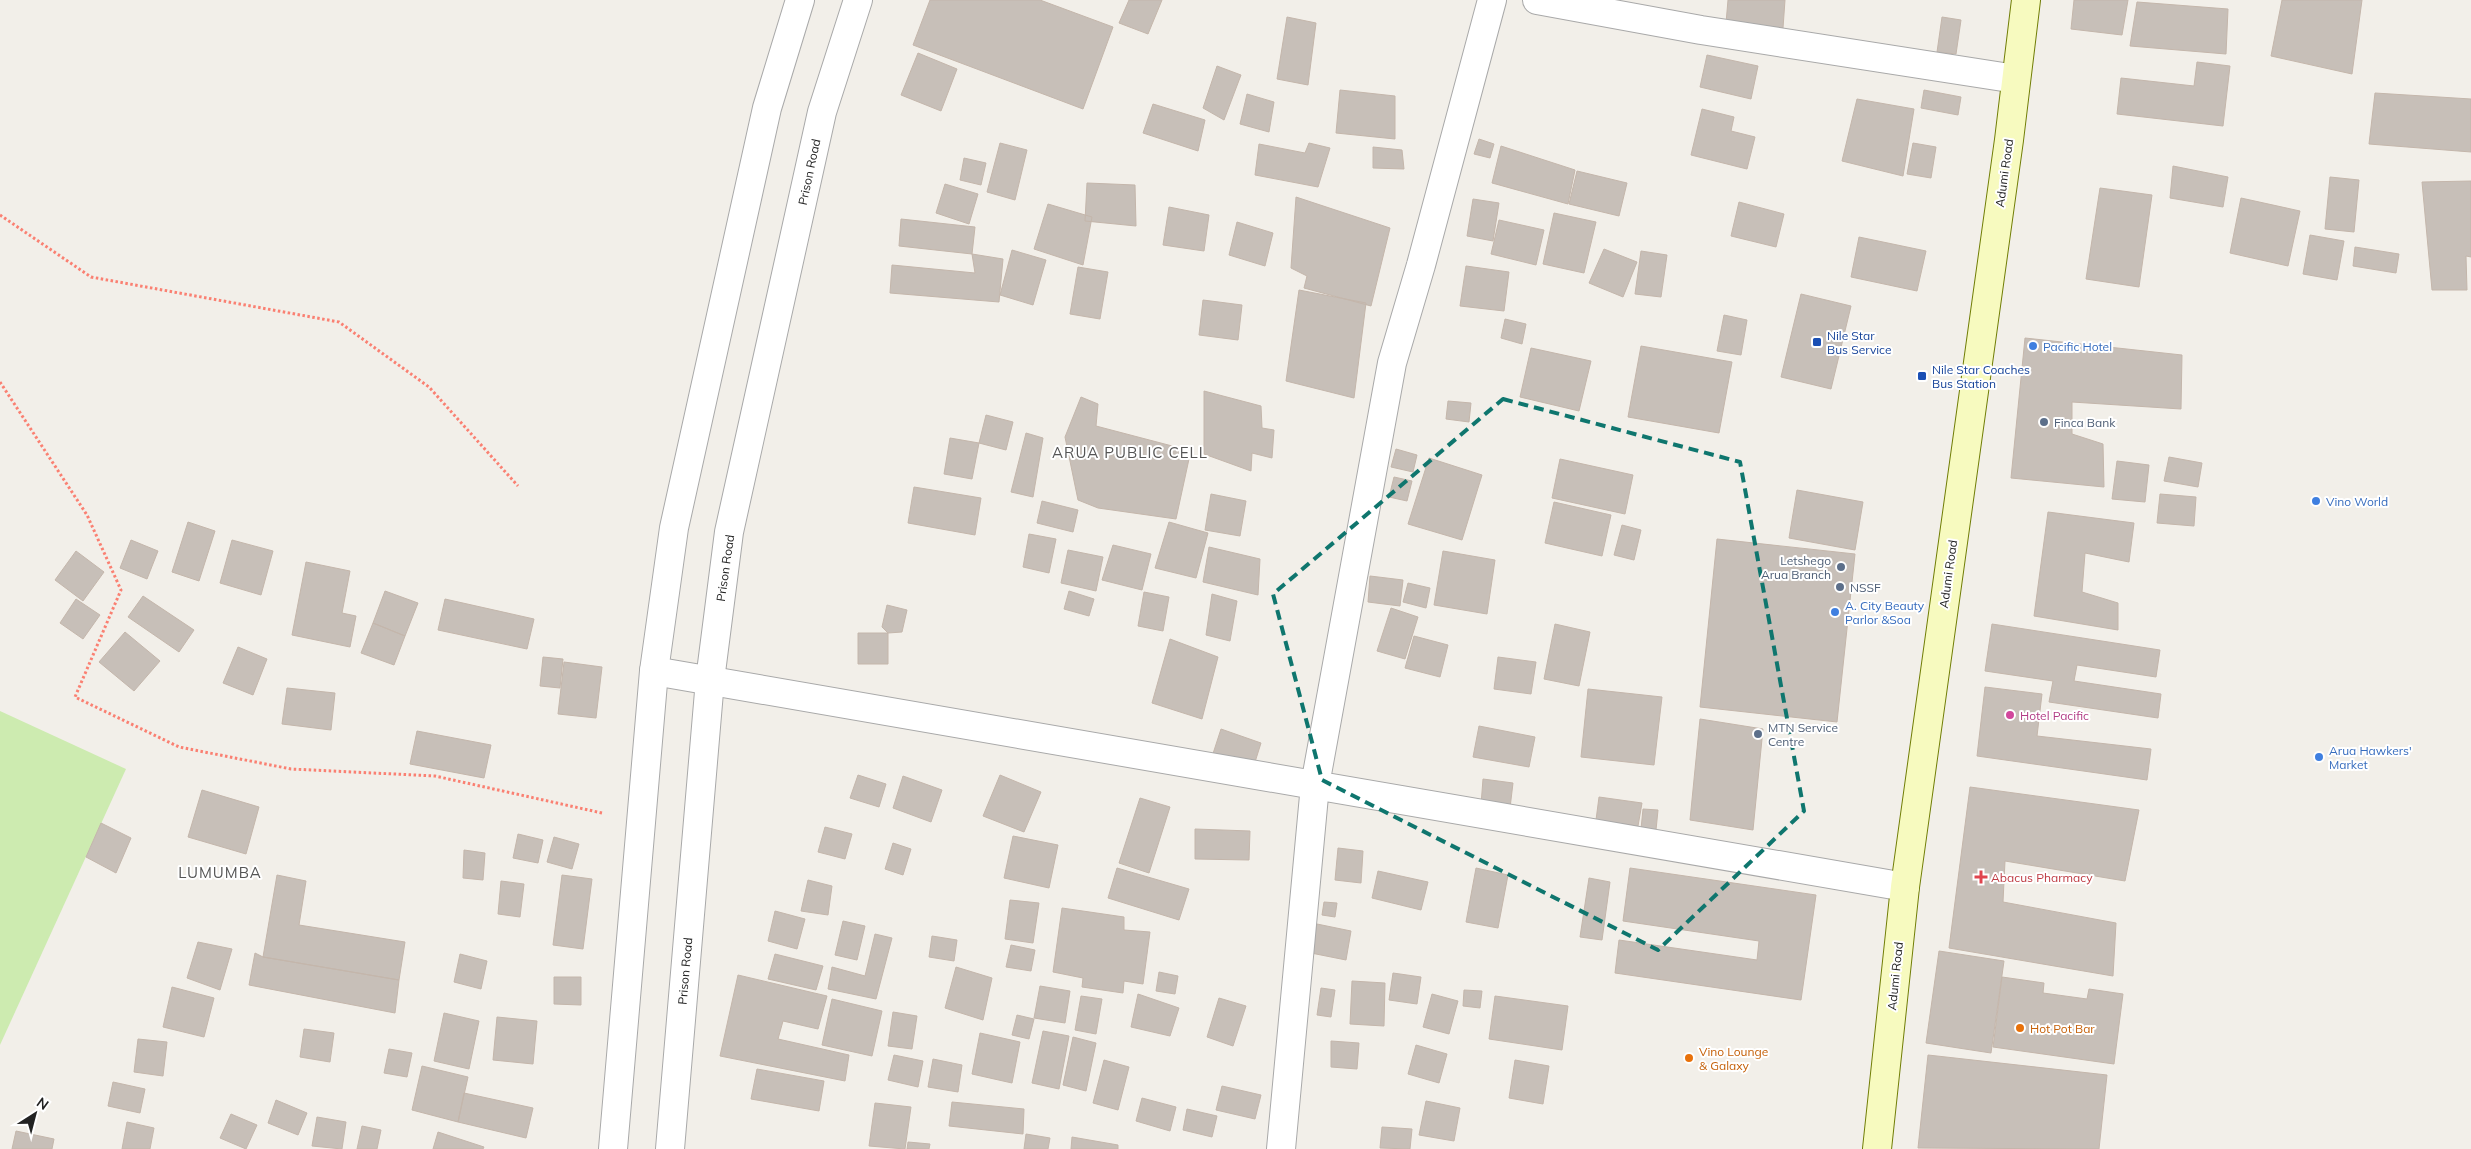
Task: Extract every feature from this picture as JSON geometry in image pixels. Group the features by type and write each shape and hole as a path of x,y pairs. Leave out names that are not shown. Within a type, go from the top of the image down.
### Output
{"main road":[{"name":"Adumi Road","path":"1877,1149 1905,887 2026,0"}],"street":[{"path":"613,1149 654,671 674,528 767,108 800,0"},
{"name":"Prison Road","path":"670,1149 710,680 729,532 822,112 858,0"},
{"path":"1281,1149 1315,785 1392,363 1421,265 1492,0"},
{"path":"1537,0 1701,30 2016,79"},
{"path":"654,671 1905,887"}],"path":[{"path":"0,215 90,277 339,322 429,387 518,486"},
{"path":"0,382 87,515 121,590 75,697 179,747 291,770 434,776 602,813"}],"highlighted area":[{"path":"1503,399 1740,462 1804,811 1658,950 1322,780 1273,594"}],"green space":[{"path":"0,711 126,769 0,1045"}],"building":[{"path":"930,0 1040,0 1113,27 1083,109 913,45"},
{"path":"1129,0 1162,0 1148,34 1119,23"},
{"path":"1728,0 1785,0 1783,28 1726,23"},
{"path":"2074,0 2128,0 2122,35 2071,29"},
{"path":"2282,0 2362,0 2352,74 2271,56"},
{"path":"2137,2 2228,9 2226,54 2130,46"},
{"path":"1287,17 1316,23 1308,85 1277,79"},
{"path":"1942,17 1961,20 1956,54 1937,52"},
{"path":"918,53 957,69 941,111 901,95"},
{"path":"1707,55 1758,66 1751,99 1700,87"},
{"path":"2197,62 2230,66 2223,126 2117,114 2121,78 2194,86"},
{"path":"1217,66 1241,75 1224,120 1203,108"},
{"path":"1340,90 1395,96 1395,139 1336,133"},
{"path":"1924,90 1961,97 1958,115 1921,108"},
{"path":"2375,93 2471,99 2471,152 2369,144"},
{"path":"1247,94 1274,102 1269,132 1240,124"},
{"path":"1857,99 1914,109 1903,176 1842,161"},
{"path":"1153,104 1205,120 1198,151 1143,133"},
{"path":"1702,109 1734,117 1731,131 1755,137 1747,169 1691,155"},
{"path":"1479,139 1494,144 1490,158 1474,154"},
{"path":"1000,143 1027,150 1015,200 987,192"},
{"path":"1309,143 1330,148 1318,187 1255,175 1259,144 1305,153"},
{"path":"1913,143 1936,147 1931,178 1907,174"},
{"path":"1501,146 1575,170 1568,204 1492,183"},
{"path":"1373,147 1402,150 1404,169 1373,168"},
{"path":"964,158 986,163 981,185 960,180"},
{"path":"2173,166 2228,177 2223,207 2170,198"},
{"path":"1577,171 1627,183 1619,216 1569,204"},
{"path":"2330,177 2359,180 2354,232 2325,229"},
{"path":"2471,181 2471,257 2466,256 2467,290 2432,290 2422,182"},
{"path":"1087,183 1135,185 1136,226 1085,221"},
{"path":"945,184 978,194 969,224 936,213"},
{"path":"2100,188 2152,195 2139,287 2086,279"},
{"path":"1296,197 1390,228 1371,306 1304,288 1307,276 1291,268"},
{"path":"2241,198 2300,211 2288,266 2230,253"},
{"path":"1473,199 1499,203 1493,241 1467,236"},
{"path":"1739,202 1784,214 1776,247 1731,236"},
{"path":"1048,204 1092,217 1083,265 1034,249"},
{"path":"1169,207 1209,215 1204,251 1163,245"},
{"path":"1554,213 1596,222 1584,273 1543,264"},
{"path":"901,219 975,227 972,254 899,246"},
{"path":"1499,220 1544,230 1536,265 1491,254"},
{"path":"1237,222 1273,233 1265,266 1229,255"},
{"path":"2310,235 2344,241 2337,280 2303,274"},
{"path":"1859,237 1926,251 1917,291 1851,277"},
{"path":"2355,247 2399,254 2396,273 2353,266"},
{"path":"1604,249 1637,262 1623,297 1589,283"},
{"path":"1012,250 1046,260 1033,305 1000,295"},
{"path":"1641,251 1667,255 1661,297 1635,294"},
{"path":"972,254 1003,259 999,302 890,293 892,265 975,273"},
{"path":"1466,266 1509,272 1504,311 1460,306"},
{"path":"1078,267 1108,272 1100,319 1070,314"},
{"path":"1299,290 1366,303 1354,398 1286,381"},
{"path":"1801,294 1851,306 1831,389 1781,377"},
{"path":"1203,300 1242,305 1238,340 1199,335"},
{"path":"1724,315 1747,320 1741,355 1717,351"},
{"path":"1505,319 1526,324 1522,344 1501,338"},
{"name":"Finca Bank","path":"2025,338 2182,355 2181,409 2072,402 2072,434 2103,444 2104,487 2011,478"},
{"path":"1641,346 1732,362 1719,433 1628,417"},
{"path":"1531,348 1591,361 1579,411 1520,397"},
{"path":"1204,391 1261,406 1262,428 1274,430 1272,458 1252,453 1251,471 1204,454"},
{"path":"1081,397 1098,404 1096,426 1176,447 1189,459 1176,519 1098,508 1078,500 1065,437"},
{"path":"1448,401 1471,403 1469,422 1446,419"},
{"path":"986,415 1013,422 1006,450 979,443"},
{"path":"1026,433 1043,438 1033,497 1011,492"},
{"path":"950,438 979,443 972,479 944,474"},
{"path":"1396,449 1417,455 1413,472 1391,467"},
{"path":"2169,457 2202,463 2198,487 2164,481"},
{"path":"1429,458 1482,475 1462,540 1408,524"},
{"path":"1560,459 1633,475 1625,514 1552,498"},
{"path":"2117,461 2149,465 2145,502 2112,499"},
{"path":"1394,477 1412,481 1407,501 1389,497"},
{"path":"914,487 981,498 975,535 908,523"},
{"path":"1797,490 1863,502 1855,550 1789,538"},
{"path":"1211,494 1246,501 1240,536 1205,530"},
{"path":"2160,494 2196,497 2194,526 2157,523"},
{"path":"1042,501 1078,510 1073,532 1037,523"},
{"path":"1554,502 1611,515 1602,556 1545,543"},
{"path":"2048,512 2134,523 2129,562 2085,553 2082,592 2118,603 2118,630 2034,616"},
{"path":"188,522 215,531 199,581 172,572"},
{"path":"1169,522 1208,533 1196,578 1155,568"},
{"path":"1622,525 1641,530 1634,560 1614,555"},
{"path":"1029,534 1056,539 1049,573 1023,567"},
{"path":"1717,539 1855,554 1837,722 1700,707"},
{"path":"131,540 158,551 147,579 120,568"},
{"path":"232,540 273,551 261,595 220,583"},
{"path":"1113,545 1151,554 1142,590 1102,580"},
{"path":"1209,547 1260,559 1258,595 1203,582"},
{"path":"1068,550 1103,557 1096,591 1061,583"},
{"path":"76,551 104,572 83,601 55,580"},
{"path":"1443,551 1495,560 1487,614 1434,605"},
{"path":"306,562 350,571 342,613 356,616 350,647 292,635"},
{"path":"1370,576 1403,580 1400,606 1368,602"},
{"path":"1408,583 1430,588 1426,608 1403,602"},
{"path":"385,591 418,603 405,636 373,623"},
{"path":"1069,591 1094,599 1089,616 1064,609"},
{"path":"1144,592 1169,597 1163,631 1138,626"},
{"path":"1212,594 1237,601 1230,641 1206,635"},
{"path":"143,596 194,630 179,652 128,617"},
{"path":"76,599 100,615 83,639 60,623"},
{"path":"445,599 534,619 527,649 438,630"},
{"path":"887,605 907,610 902,632 888,633 882,627"},
{"path":"1391,608 1418,617 1405,659 1377,651"},
{"path":"373,623 405,636 394,665 361,653"},
{"path":"1555,624 1590,632 1579,686 1544,679"},
{"path":"1992,624 2160,650 2156,677 2077,665 2074,681 2161,694 2158,718 2049,702 2053,681 1985,671"},
{"path":"125,632 160,661 134,691 99,662"},
{"path":"858,633 888,633 888,664 858,664"},
{"path":"1414,636 1448,645 1440,677 1405,668"},
{"path":"1170,639 1218,657 1202,719 1152,703"},
{"path":"238,647 267,659 253,695 223,683"},
{"path":"543,657 563,659 560,688 540,686"},
{"path":"1498,657 1536,662 1531,694 1494,689"},
{"path":"564,662 602,667 596,718 558,714"},
{"name":"Hotel Pacific","path":"1985,687 2042,694 2037,736 2151,749 2147,780 1977,756"},
{"path":"287,688 335,693 331,730 282,724"},
{"path":"1588,689 1662,697 1654,765 1581,757"},
{"path":"1700,719 1763,729 1753,830 1690,820"},
{"path":"1479,726 1535,737 1529,767 1473,757"},
{"path":"1221,729 1261,743 1250,778 1209,766"},
{"path":"417,731 491,745 484,778 410,764"},
{"path":"858,775 886,784 879,807 850,798"},
{"path":"1000,775 1041,792 1024,832 983,816"},
{"path":"903,776 942,790 931,822 893,808"},
{"path":"1483,779 1513,783 1510,808 1481,805"},
{"path":"1970,787 2139,810 2125,881 2005,861 2003,902 2116,923 2113,976 1949,948"},
{"path":"202,790 259,807 246,854 188,837"},
{"path":"1599,797 1642,803 1638,826 1596,820"},
{"path":"1140,798 1170,807 1149,873 1119,863"},
{"path":"1643,809 1658,810 1656,830 1641,829"},
{"path":"101,823 131,838 116,873 86,857"},
{"path":"825,827 852,834 845,859 818,852"},
{"path":"1195,829 1250,831 1249,860 1195,859"},
{"path":"518,834 543,840 538,863 513,858"},
{"path":"1013,836 1058,845 1049,888 1004,878"},
{"path":"554,837 579,844 572,869 547,862"},
{"path":"893,843 911,849 903,875 885,869"},
{"path":"1338,848 1363,851 1361,883 1335,880"},
{"path":"464,850 485,853 483,880 463,878"},
{"path":"1117,868 1189,889 1179,920 1108,898"},
{"path":"1476,868 1508,875 1498,928 1466,922"},
{"path":"1630,868 1816,895 1801,1000 1615,973 1619,940 1757,960 1759,941 1623,921"},
{"path":"1378,871 1428,882 1421,910 1372,898"},
{"path":"277,875 306,881 299,925 405,942 399,980 263,957"},
{"path":"562,875 592,879 583,949 553,945"},
{"path":"1589,878 1610,882 1602,940 1580,937"},
{"path":"808,880 832,886 828,915 801,911"},
{"path":"501,881 524,884 520,917 498,914"},
{"path":"1010,900 1039,903 1033,943 1005,939"},
{"path":"1324,902 1337,903 1335,917 1322,915"},
{"path":"1062,908 1124,917 1124,930 1150,932 1143,984 1124,981 1123,993 1082,987 1083,978 1053,972"},
{"path":"775,911 805,919 797,949 768,941"},
{"path":"843,921 865,926 857,960 835,955"},
{"path":"1317,924 1351,931 1346,960 1311,953"},
{"path":"875,934 892,938 876,999 828,989 832,967 865,976"},
{"path":"932,936 957,940 954,961 929,957"},
{"path":"198,942 232,949 220,990 187,978"},
{"path":"1011,945 1035,950 1031,971 1006,967"},
{"path":"1939,951 2004,961 1991,1053 1926,1043"},
{"path":"255,953 263,957 399,980 395,1013 249,985"},
{"path":"460,954 487,961 481,989 454,982"},
{"path":"775,954 823,966 816,990 768,979"},
{"path":"956,967 992,978 983,1020 945,1008"},
{"path":"1159,972 1178,976 1175,994 1156,991"},
{"path":"1393,973 1421,977 1417,1004 1389,1000"},
{"path":"738,975 827,996 818,1029 783,1021 778,1039 849,1055 845,1081 720,1056"},
{"path":"554,977 581,977 581,1005 554,1004"},
{"path":"2002,977 2044,983 2043,993 2087,999 2089,989 2123,994 2114,1064 1993,1047"},
{"path":"1352,981 1385,983 1384,1026 1350,1024"},
{"path":"1040,986 1070,991 1065,1023 1034,1018"},
{"path":"172,987 214,998 204,1037 163,1027"},
{"path":"1321,988 1335,990 1331,1017 1317,1015"},
{"path":"1464,990 1482,991 1480,1008 1463,1006"},
{"path":"1138,994 1179,1008 1170,1036 1131,1027"},
{"path":"1432,994 1458,1001 1449,1034 1423,1027"},
{"path":"1081,996 1102,999 1096,1034 1075,1030"},
{"path":"1495,996 1568,1006 1562,1050 1489,1039"},
{"path":"1219,998 1246,1006 1233,1046 1207,1037"},
{"path":"832,999 882,1011 872,1056 822,1045"},
{"path":"893,1012 917,1016 912,1049 888,1046"},
{"path":"444,1013 479,1021 469,1069 434,1061"},
{"path":"1017,1015 1034,1019 1029,1039 1012,1035"},
{"path":"497,1017 537,1021 533,1064 493,1060"},
{"path":"304,1029 334,1033 330,1062 300,1057"},
{"path":"1043,1031 1069,1036 1059,1089 1032,1083"},
{"path":"980,1033 1020,1042 1012,1083 972,1074"},
{"path":"1073,1037 1096,1043 1086,1091 1063,1085"},
{"path":"138,1039 167,1042 163,1076 134,1072"},
{"path":"1331,1041 1359,1043 1357,1069 1331,1067"},
{"path":"1416,1045 1447,1054 1439,1083 1408,1074"},
{"path":"389,1049 412,1053 407,1077 384,1073"},
{"path":"894,1055 923,1061 918,1087 888,1080"},
{"path":"1928,1055 2107,1075 2099,1149 1918,1148"},
{"path":"933,1059 962,1065 958,1092 928,1087"},
{"path":"1104,1060 1129,1067 1118,1110 1093,1103"},
{"path":"1515,1060 1549,1066 1543,1104 1509,1098"},
{"path":"422,1066 468,1077 458,1122 412,1110"},
{"path":"757,1069 824,1081 819,1111 751,1099"},
{"path":"113,1082 145,1089 140,1113 108,1106"},
{"path":"1222,1086 1261,1095 1255,1119 1216,1110"},
{"path":"464,1093 533,1108 526,1138 458,1122"},
{"path":"1142,1098 1176,1107 1170,1131 1136,1121"},
{"path":"276,1100 307,1113 298,1135 268,1123"},
{"path":"1426,1101 1460,1108 1454,1141 1419,1135"},
{"path":"952,1102 1024,1109 1023,1134 949,1126"},
{"path":"875,1103 911,1107 905,1149 869,1146"},
{"path":"1187,1109 1217,1116 1212,1137 1183,1130"},
{"path":"231,1114 257,1125 246,1149 220,1138"},
{"path":"317,1117 346,1122 342,1149 312,1146"},
{"path":"127,1122 154,1128 150,1149 122,1149"},
{"path":"362,1126 381,1130 377,1149 357,1149"},
{"path":"1382,1127 1412,1129 1410,1149 1380,1148"},
{"path":"16,1131 54,1139 52,1149 12,1149"},
{"path":"438,1132 484,1147 483,1149 433,1149"},
{"path":"1026,1134 1050,1138 1048,1149 1024,1149"},
{"path":"1072,1137 1118,1145 1118,1149 1071,1149"},
{"path":"908,1142 930,1144 929,1149 907,1149"}],"place":[{"name":"Nile Star Bus Service","path":"1817,342"},
{"name":"Pacific Hotel","path":"2033,346"},
{"name":"Nile Star Coaches Bus Station","path":"1922,376"},
{"name":"Finca Bank","path":"2044,422"},
{"name":"Vino World","path":"2316,501"},
{"name":"Letshego Arua Branch","path":"1841,567"},
{"name":"NSSF","path":"1840,587"},
{"name":"A. City Beauty Parlor &Soa","path":"1835,612"},
{"name":"Hotel Pacific","path":"2010,715"},
{"name":"MTN Service Centre","path":"1758,734"},
{"name":"Arua Hawkers' Market","path":"2319,757"},
{"name":"Abacus Pharmacy","path":"1981,877"},
{"name":"Hot Pot Bar","path":"2020,1028"},
{"name":"Vino Lounge & Galaxy","path":"1689,1058"}],"district":[{"name":"ARUA PUBLIC CELL","path":"1130,452"},
{"name":"LUMUMBA","path":"220,872"}]}
